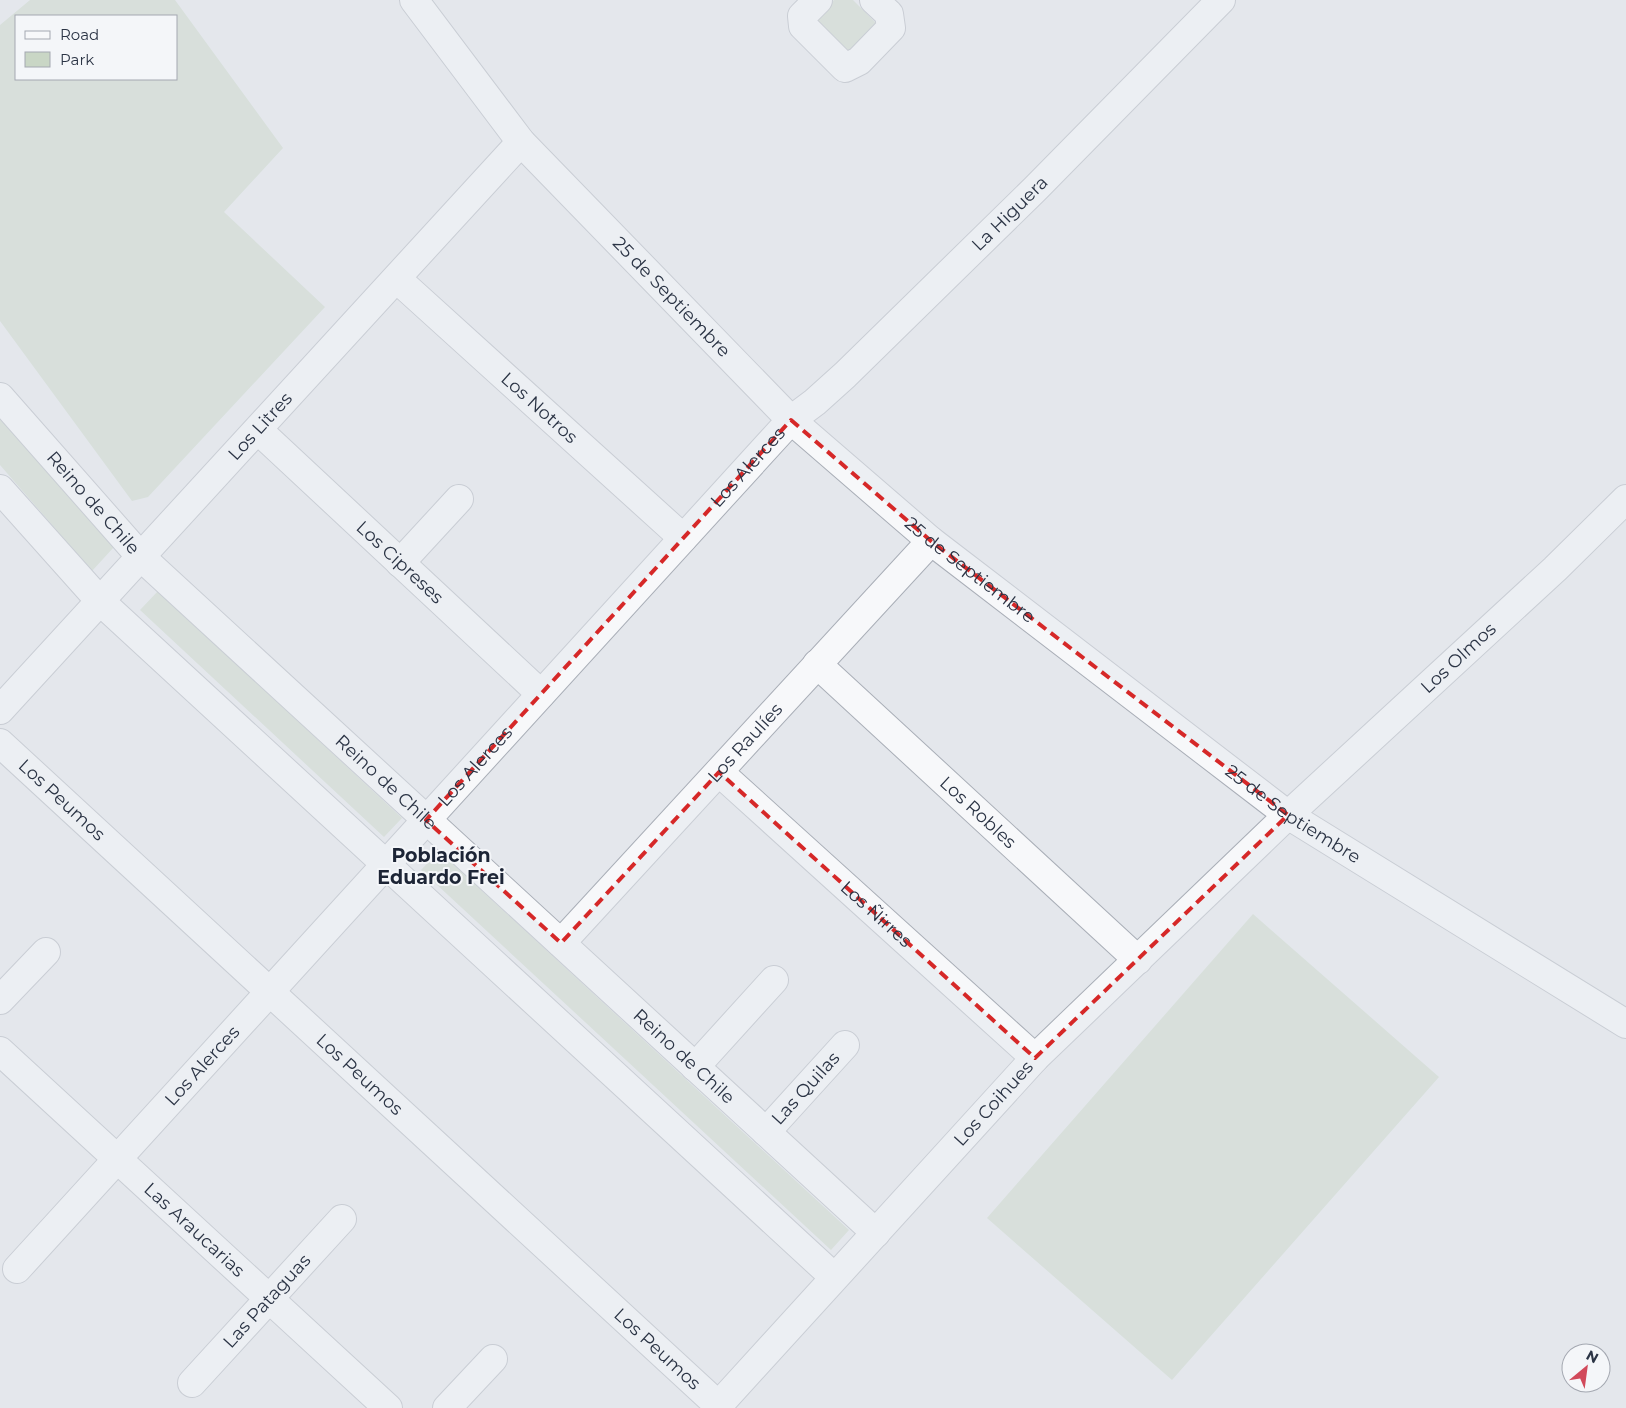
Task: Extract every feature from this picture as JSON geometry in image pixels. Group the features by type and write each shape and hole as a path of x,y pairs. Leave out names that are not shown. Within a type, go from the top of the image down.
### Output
{"street":[{"name":"25 de Septiembre","path":"414,0 521,142 791,420 931,540 1288,814 1626,1024"},
{"path":"818,0 802,16 803,26 844,68 859,61 891,28 889,14 874,0"},
{"name":"La Higuera","path":"791,420 815,402 845,375 1035,189 1221,0"},
{"name":"Los Litres","path":"0,710 521,142"},
{"name":"Los Notros","path":"397,279 683,538"},
{"name":"Reino de Chile","path":"0,397 141,557 876,1233"},
{"name":"Los Alerces","path":"17,1268 791,420"},
{"name":"Los Cipreses","path":"258,430 541,694"},
{"path":"0,489 100,601 834,1277"},
{"path":"400,563 459,499"},
{"name":"Los Olmos","path":"1288,814 1555,569 1626,499"},
{"name":"Los Raulíes","path":"560,943 931,540"},
{"name":"Los Robles","path":"817,664 1138,960"},
{"name":"Los Peumos","path":"0,743 717,1407"},
{"name":"Los Ñirres","path":"718,772 1035,1058"},
{"name":"Los Coihues","path":"717,1407 1035,1058 1288,814"},
{"path":"0,1000 46,952"},
{"path":"695,1067 774,980"},
{"name":"Las Quilas","path":"766,1132 845,1045"},
{"name":"Las Araucarias","path":"0,1051 388,1408"},
{"name":"Las Pataguas","path":"192,1383 342,1219"},
{"path":"447,1408 493,1359"}],"highlighted area":[{"path":"791,420 931,541 1288,815 1035,1058 719,772 561,943 426,820"}],"green space":[{"path":"30,0 175,0 283,148 224,212 325,307 148,497 132,501 0,321 0,25"},
{"path":"834,0 853,0 877,24 846,57 811,24"},
{"path":"0,417 114,547 92,571 0,465"},
{"path":"158,591 402,818 384,837 140,610"},
{"path":"439,851 849,1230 831,1250 421,870"},
{"path":"1253,914 1439,1077 1172,1380 987,1218"}],"district":[{"name":"Población Eduardo Frei","path":"441,866"}]}
